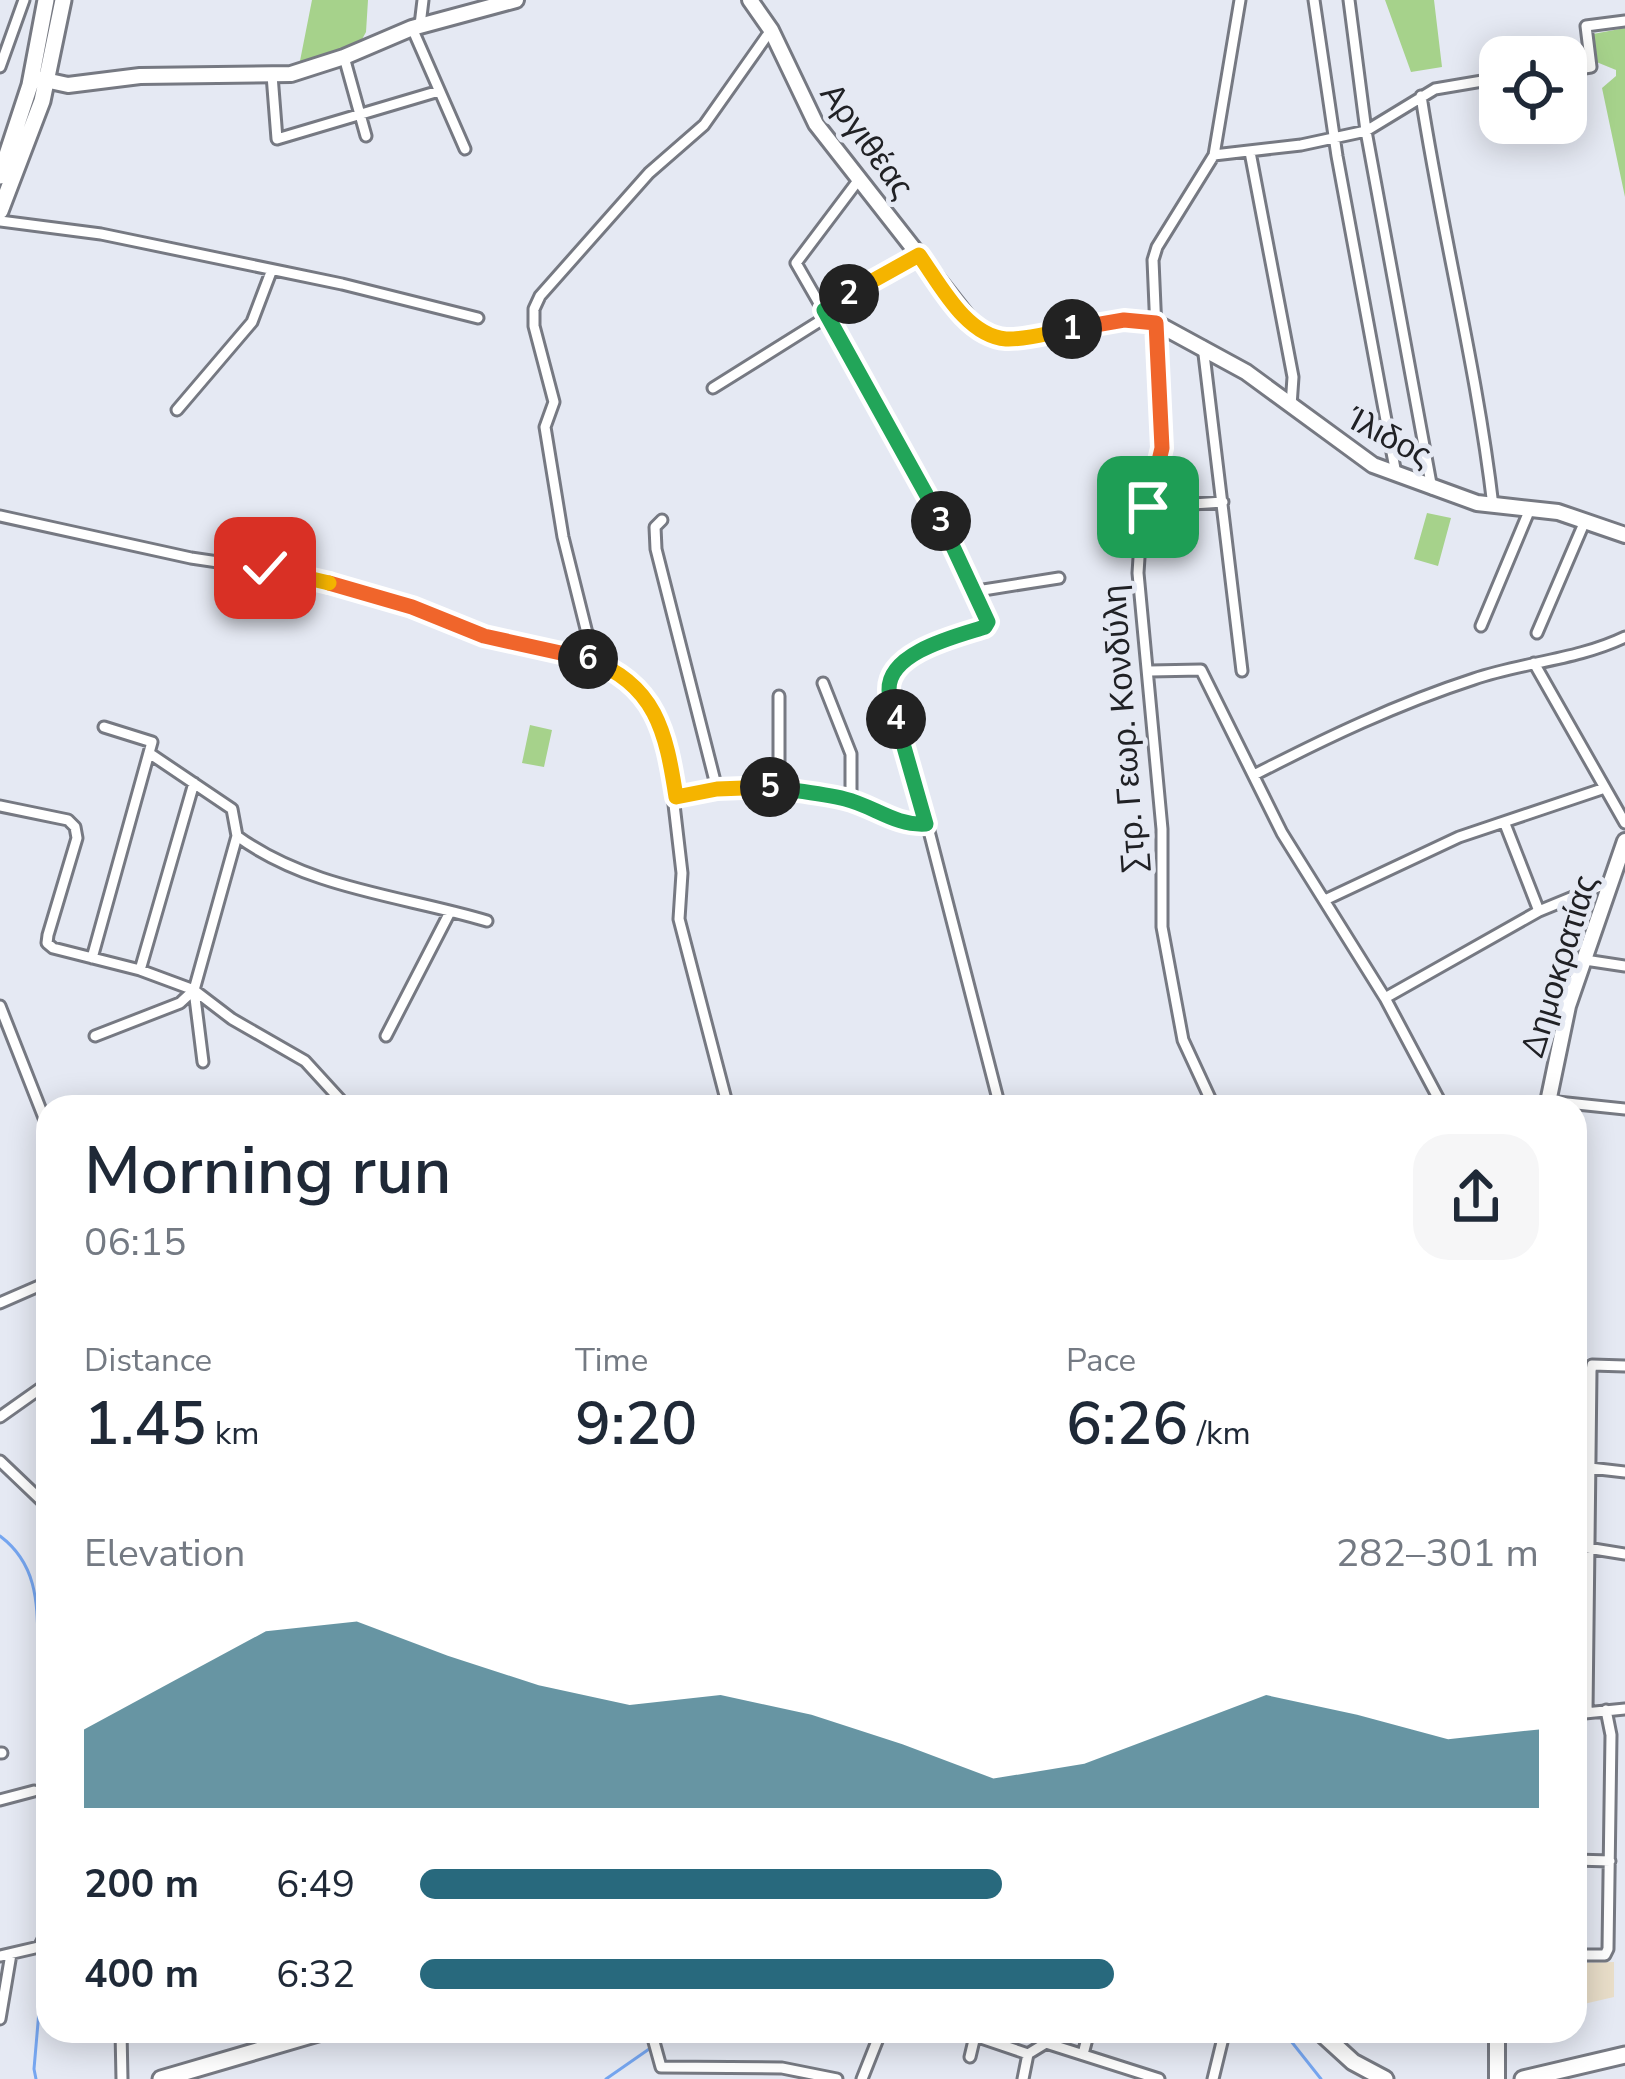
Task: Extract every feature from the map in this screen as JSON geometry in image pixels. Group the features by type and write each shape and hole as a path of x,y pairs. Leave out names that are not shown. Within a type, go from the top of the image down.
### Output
{"main road":[{"path":"0,211 30,140 46,0"},
{"path":"0,176 63,0"},
{"path":"160,2079 284,2043"},
{"path":"1332,2043 1353,2062 1385,2079"},
{"path":"1523,2079 1625,2055"}],"street":[{"path":"0,67 24,0"},
{"path":"423,0 416,27 465,149"},
{"path":"40,73 68,85 140,76 272,75 309,69 416,27 516,0"},
{"name":"Αργιθέας","path":"750,0 771,30 816,124 963,314 991,336 1025,337 1124,320 1156,323"},
{"name":"Στρ. Γεωρ. Κονδύλη","path":"1209,1095 1184,1040 1162,927 1162,829 1138,574 1141,526 1162,448 1153,260 1214,154 1240,0"},
{"path":"1314,0 1334,139 1396,475"},
{"path":"1349,0 1366,131 1432,490"},
{"path":"1587,68 1591,68 1586,26 1625,20"},
{"path":"0,30 12,35"},
{"path":"593,661 563,537 545,428 553,392 534,326 534,309 540,296 649,173 704,125 771,30"},
{"path":"344,57 366,136"},
{"path":"272,75 277,139 439,91"},
{"path":"1214,154 1366,131 1421,96 1453,83 1479,80"},
{"path":"1421,96 1452,269 1466,319 1493,506"},
{"path":"1250,152 1293,377 1291,406"},
{"path":"860,177 796,263 912,465 988,615 985,627 930,644 897,666 888,692 997,1095"},
{"path":"0,221 101,234 342,284 478,318"},
{"path":"713,388 919,255"},
{"path":"177,410 252,322 271,272"},
{"name":"Ίλιδος","path":"1156,323 1203,346 1357,455 1396,475 1493,506 1585,520 1625,535"},
{"path":"1203,346 1242,671"},
{"path":"1148,507 1223,502"},
{"path":"1481,626 1530,508"},
{"path":"0,517 191,558 299,574 412,607 484,636 593,661 623,674 666,736 682,873 679,919 725,1095"},
{"path":"662,520 655,527 656,549 717,789"},
{"path":"1537,633 1585,520"},
{"path":"976,591 1059,578"},
{"path":"1254,775 1382,711 1534,663 1600,649 1625,637"},
{"path":"1534,663 1625,823"},
{"path":"1150,671 1201,670 1282,833 1327,898 1437,1095"},
{"path":"823,683 851,754 851,800"},
{"path":"779,696 779,788"},
{"path":"92,958 152,742 104,727"},
{"path":"149,753 232,809 237,836 194,990 203,1062"},
{"path":"140,970 194,783"},
{"path":"676,797 717,789 779,788 851,800 911,825 926,824"},
{"path":"1327,898 1459,837 1602,789"},
{"path":"0,806 68,820 75,826 77,838 47,943 53,949 140,970 194,990 257,1035 305,1061 336,1095"},
{"path":"1504,824 1539,911"},
{"path":"237,836 262,855 297,869 487,921"},
{"name":"Δημοκρατίας","path":"1549,1095 1560,1033 1625,842"},
{"path":"1385,998 1539,911 1612,881"},
{"path":"386,1036 450,912"},
{"path":"1585,960 1625,966"},
{"path":"95,1036 180,1003 194,990"},
{"path":"0,1006 36,1098"},
{"path":"1587,1107 1625,1109"},
{"path":"0,1304 36,1288"},
{"path":"1587,1572 1592,1365 1625,1366"},
{"path":"0,1417 36,1392"},
{"path":"0,1461 36,1495"},
{"path":"1590,1468 1625,1472"},
{"path":"1588,1549 1625,1554"},
{"path":"1587,1712 1625,1709"},
{"path":"1587,1955 1605,1955 1611,1735 1606,1710"},
{"path":"0,1800 34,1791"},
{"path":"1587,1860 1610,1861"},
{"path":"0,2019 6,1955 36,1948"},
{"path":"121,2043 122,2079"},
{"path":"653,2043 661,2067 782,2068 837,2079"},
{"path":"862,2079 876,2043"},
{"path":"970,2057 974,2043"},
{"path":"999,2043 1028,2054"},
{"path":"1023,2079 1028,2054 1046,2043 1159,2079"},
{"path":"1083,2054 1086,2043"},
{"path":"1213,2079 1222,2043"},
{"path":"1497,2043 1497,2079"},
{"path":"706,2067 712,2079"}],"shaded area":[{"path":"1614,1962 1614,1997 1587,2003 1587,1963"}],"green space":[{"path":"312,0 368,0 366,32 360,43 299,66"},
{"path":"1385,0 1434,0 1442,67 1411,72"},
{"path":"1625,28 1625,197 1602,88 1616,76 1616,70 1594,61 1593,34"},
{"path":"1427,513 1451,518 1438,566 1414,559"},
{"path":"530,725 552,730 544,767 522,763"}],"waterway":[{"path":"0,1536 26,1566 36,1601"},
{"path":"36,2043 36,2079"},
{"path":"606,2079 658,2043"},
{"path":"1292,2043 1321,2079"}],"route":[{"path":"265,568 412,607 484,636 558,650 623,674 636,686 666,736 676,797 763,786 851,800 911,825 926,824 888,692 890,678 897,666 930,644 985,627 988,615 912,465 824,310 919,255 963,314 991,336 1025,337 1124,320 1156,323 1162,448 1148,507"}]}
